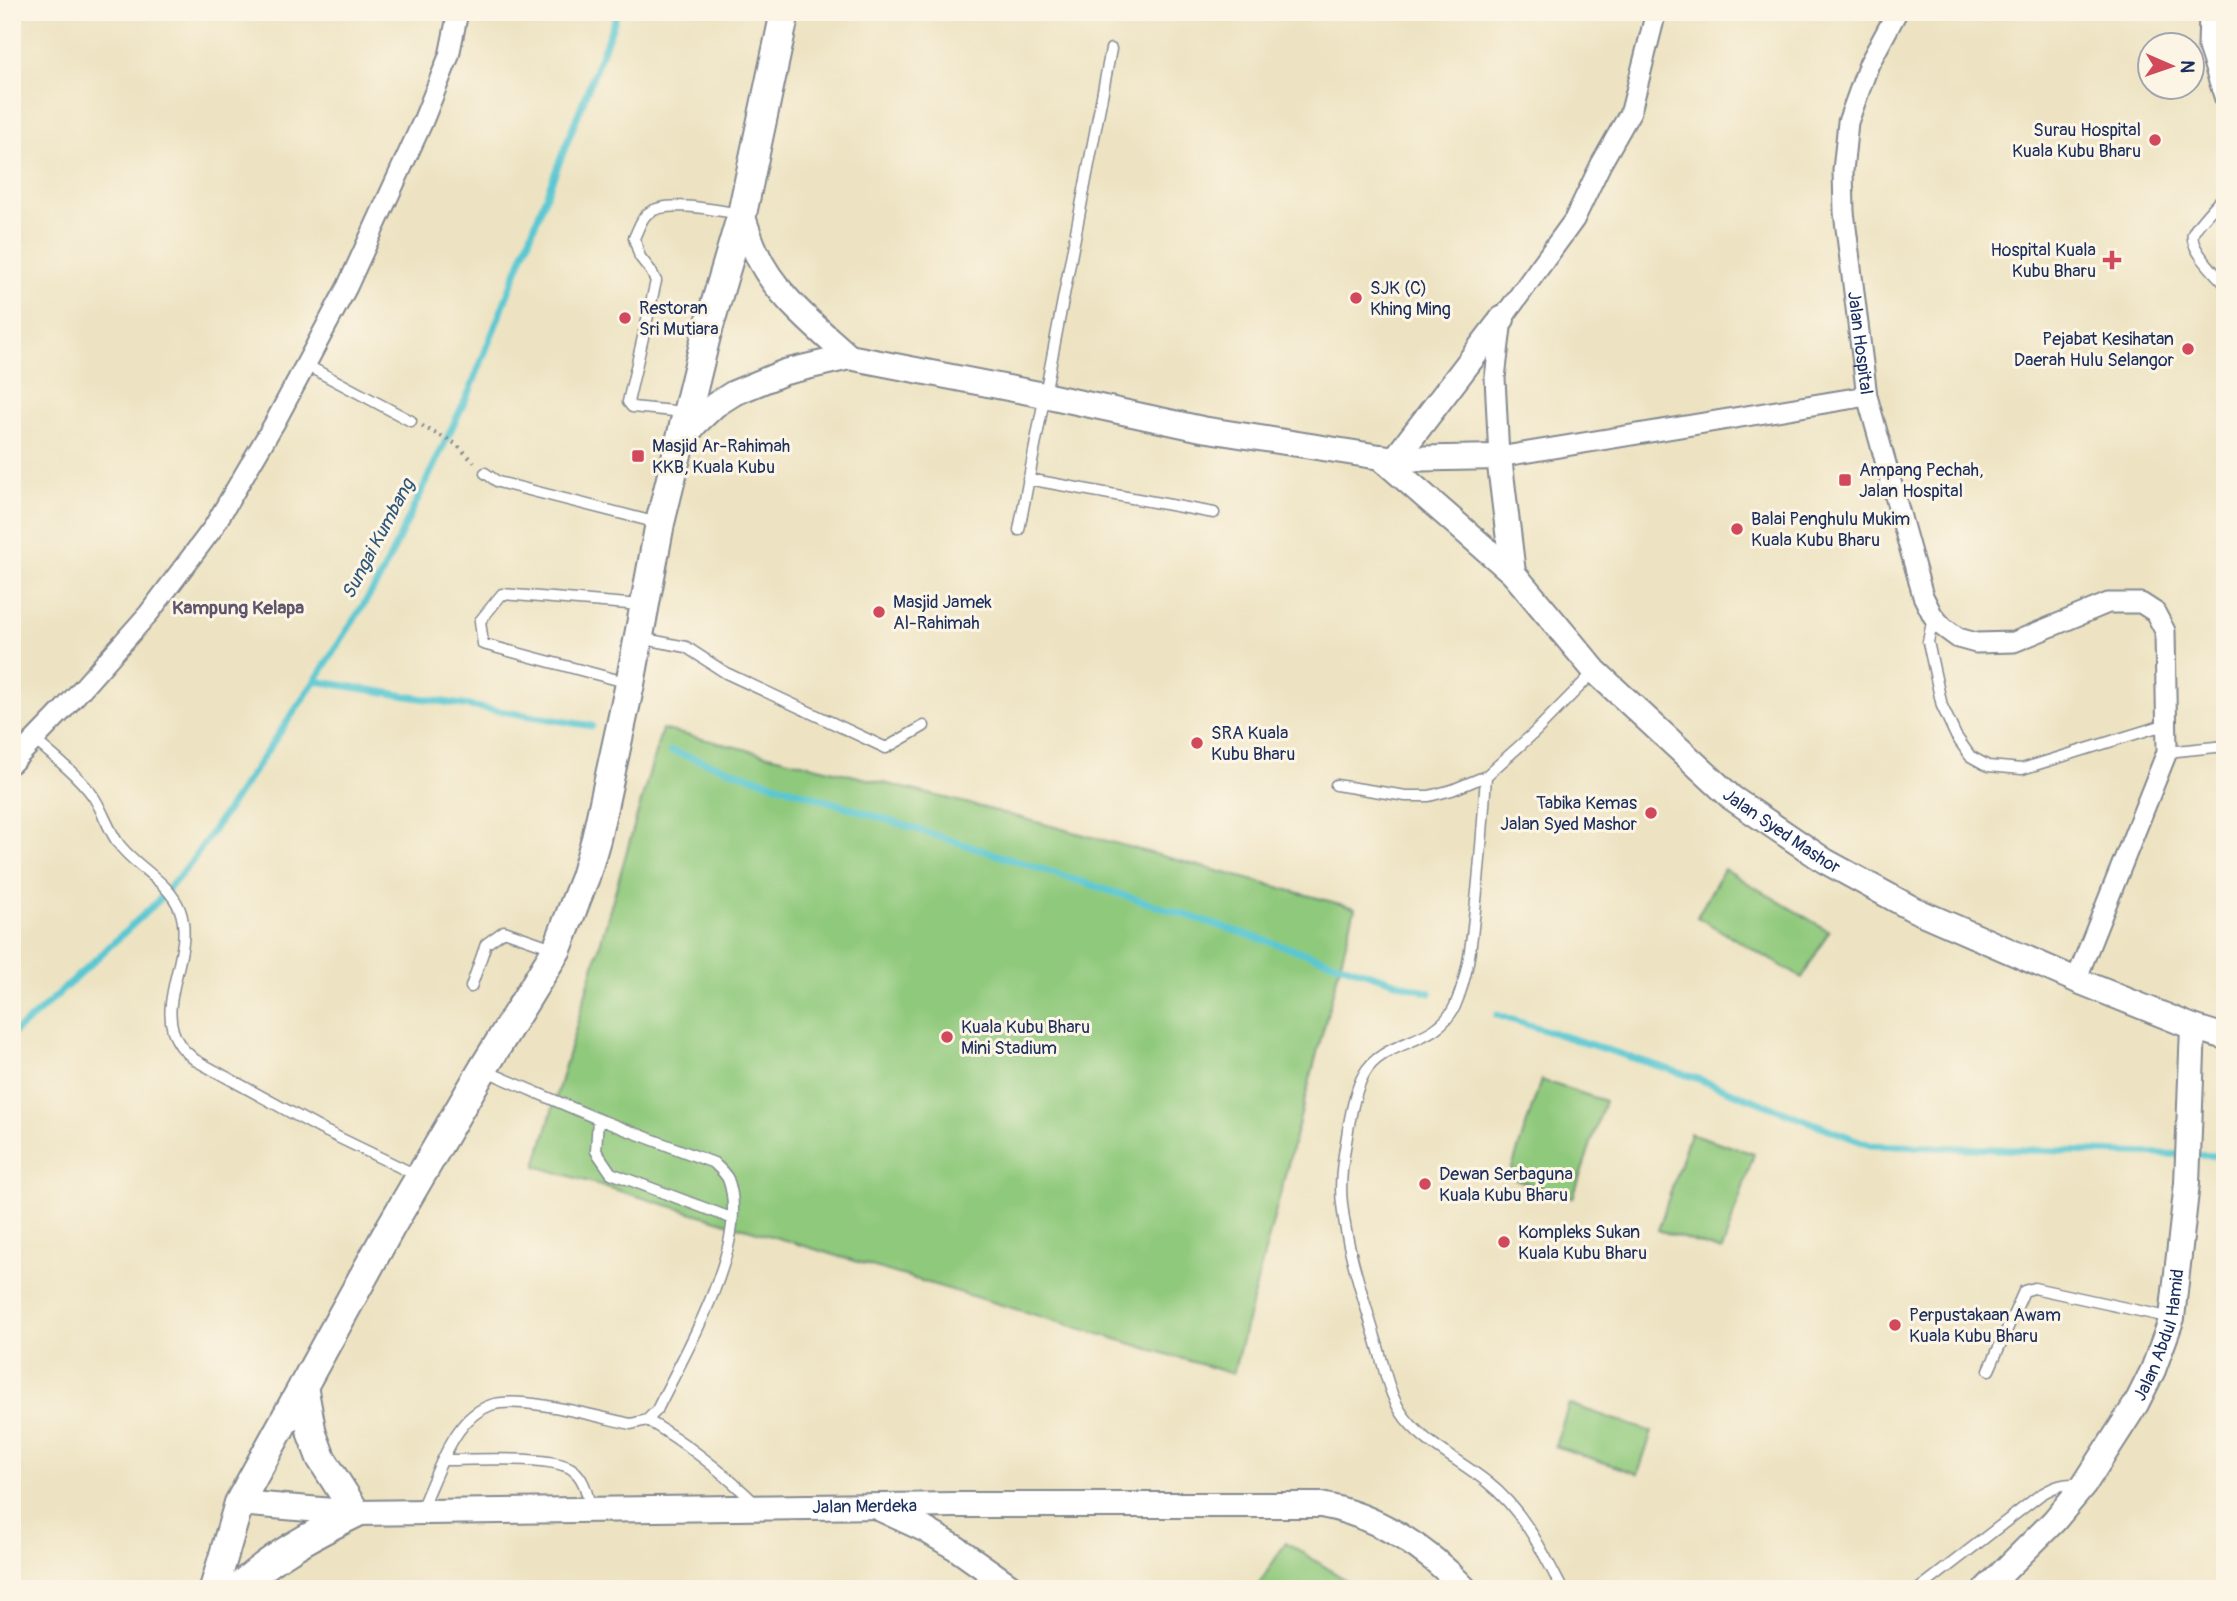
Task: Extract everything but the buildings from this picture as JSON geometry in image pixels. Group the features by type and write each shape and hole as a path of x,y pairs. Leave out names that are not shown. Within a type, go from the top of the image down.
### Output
{"main road":[{"path":"214,1589 239,1503 390,1228 556,949 584,877 596,839 630,684 660,523 706,336 742,214 785,12"},
{"path":"237,1589 257,1571 313,1534 356,1513 321,1458 303,1386"}],"street":[{"path":"12,763 36,740 149,613 213,528 274,424 347,287 424,121 449,56 458,12"},
{"path":"1387,458 1502,319 1574,220 1631,111 1656,12"},
{"name":"Jalan Hospital","path":"1499,457 1867,396 1844,212 1843,171 1847,122 1869,64 1897,12"},
{"path":"2209,12 2208,47 2225,99"},
{"path":"742,214 755,252 774,282 805,317 849,357"},
{"path":"1502,319 1495,378 1499,457 1513,573"},
{"path":"679,444 715,405 734,393 785,372 849,357 1202,429 1387,458 1499,457"},
{"path":"1867,396 1923,596 1933,616 1958,638 1976,643 2014,642 2108,603 2141,603 2155,612 2165,631 2167,752 2076,980"},
{"name":"Jalan Syed Mashor","path":"1387,458 1513,573 1595,671 1732,798 1825,861 1913,909 2076,980 2225,1037"},
{"name":"Jalan Abdul Hamid","path":"1986,1589 2054,1521 2084,1485 2136,1404 2153,1370 2172,1318 2187,1183 2193,1027"},
{"name":"Jalan Merdeka","path":"239,1503 356,1513 956,1505 1321,1505 1344,1509 1380,1524 1408,1541 1465,1589"},
{"path":"956,1505 954,1520 957,1548"},
{"path":"877,1507 957,1548 1014,1589"}],"lane":[{"path":"1019,530 1111,49"},
{"path":"2225,195 2193,233 2193,242 2200,255 2225,284"},
{"path":"688,412 632,407 628,402 656,281 652,271 640,257 634,238 645,216 657,208 673,206 742,214"},
{"path":"306,365 411,421"},
{"path":"485,472 498,482 660,523"},
{"path":"1028,479 1214,513"},
{"path":"630,684 483,644 480,621 502,594 645,605"},
{"path":"1933,616 1928,642 1942,706 1956,736 1970,755 1988,766 2022,769 2167,724"},
{"path":"639,638 686,647 726,673 886,748 924,726"},
{"path":"1336,785 1406,796 1429,796 1486,776 1534,733 1595,671"},
{"path":"36,740 93,796 119,845 174,898 181,912 183,946 170,1008 171,1025 180,1046 195,1060 310,1123 421,1178"},
{"path":"2167,752 2225,746"},
{"path":"1486,776 1478,890 1464,984 1445,1022 1426,1036 1385,1054 1373,1062 1364,1074 1349,1122 1343,1158 1341,1201 1350,1254 1388,1381 1400,1411 1415,1430 1489,1483 1524,1521 1563,1589"},
{"path":"471,986 485,944 504,932 556,949"},
{"path":"419,1513 456,1434 471,1416 492,1405 531,1403 631,1424 647,1420 657,1410 719,1281 727,1254 732,1200 727,1177 715,1163 598,1119 483,1069"},
{"path":"598,1119 596,1151 611,1172 731,1218"},
{"path":"1989,1370 2024,1291 2029,1289 2172,1318"},
{"path":"647,1420 681,1440 724,1473 761,1509"},
{"path":"444,1460 536,1461 559,1464 573,1469 582,1480 592,1511"},
{"path":"1919,1589 2040,1495 2057,1485 2084,1485"}],"path":[{"path":"411,421 456,444 485,472"}],"green space":[{"name":"Kuala Kubu Bharu Mini Stadium","path":"662,729 966,803 1355,908 1233,1374 536,1166"},
{"path":"1724,869 1829,931 1802,978 1697,917"},
{"path":"1541,1080 1605,1101 1573,1198 1509,1177"},
{"path":"1690,1133 1754,1154 1722,1251 1658,1230"},
{"path":"1569,1404 1652,1432 1638,1474 1555,1446"},
{"path":"1286,1542 1360,1589 1256,1589"}],"waterway":[{"name":"Sungai Kumbang","path":"12,1034 156,903 190,864 315,681 379,580 471,388 618,12"},
{"path":"315,681 592,726"},
{"path":"671,751 1430,993"},
{"path":"1497,1015 1696,1078 1870,1145 2225,1156"}],"place":[{"name":"Surau Hospital Kuala Kubu Bharu","path":"2155,140"},
{"name":"Hospital Kuala Kubu Bharu","path":"2112,260"},
{"name":"SJK (C) Khing Ming","path":"1356,298"},
{"name":"Restoran Sri Mutiara","path":"625,318"},
{"name":"Pejabat Kesihatan Daerah Hulu Selangor","path":"2188,349"},
{"name":"Masjid Ar-Rahimah KKB, Kuala Kubu","path":"638,456"},
{"name":"Ampang Pechah, Jalan Hospital","path":"1845,480"},
{"name":"Balai Penghulu Mukim Kuala Kubu Bharu","path":"1737,529"},
{"name":"Masjid Jamek Al-Rahimah","path":"879,612"},
{"name":"SRA Kuala Kubu Bharu","path":"1197,743"},
{"name":"Tabika Kemas Jalan Syed Mashor","path":"1651,813"},
{"name":"Kuala Kubu Bharu Mini Stadium","path":"947,1037"},
{"name":"Dewan Serbaguna Kuala Kubu Bharu","path":"1425,1184"},
{"name":"Kompleks Sukan Kuala Kubu Bharu","path":"1504,1242"},
{"name":"Perpustakaan Awam Kuala Kubu Bharu","path":"1895,1325"}],"district":[{"name":"Kampung Kelapa","path":"238,608"}]}
